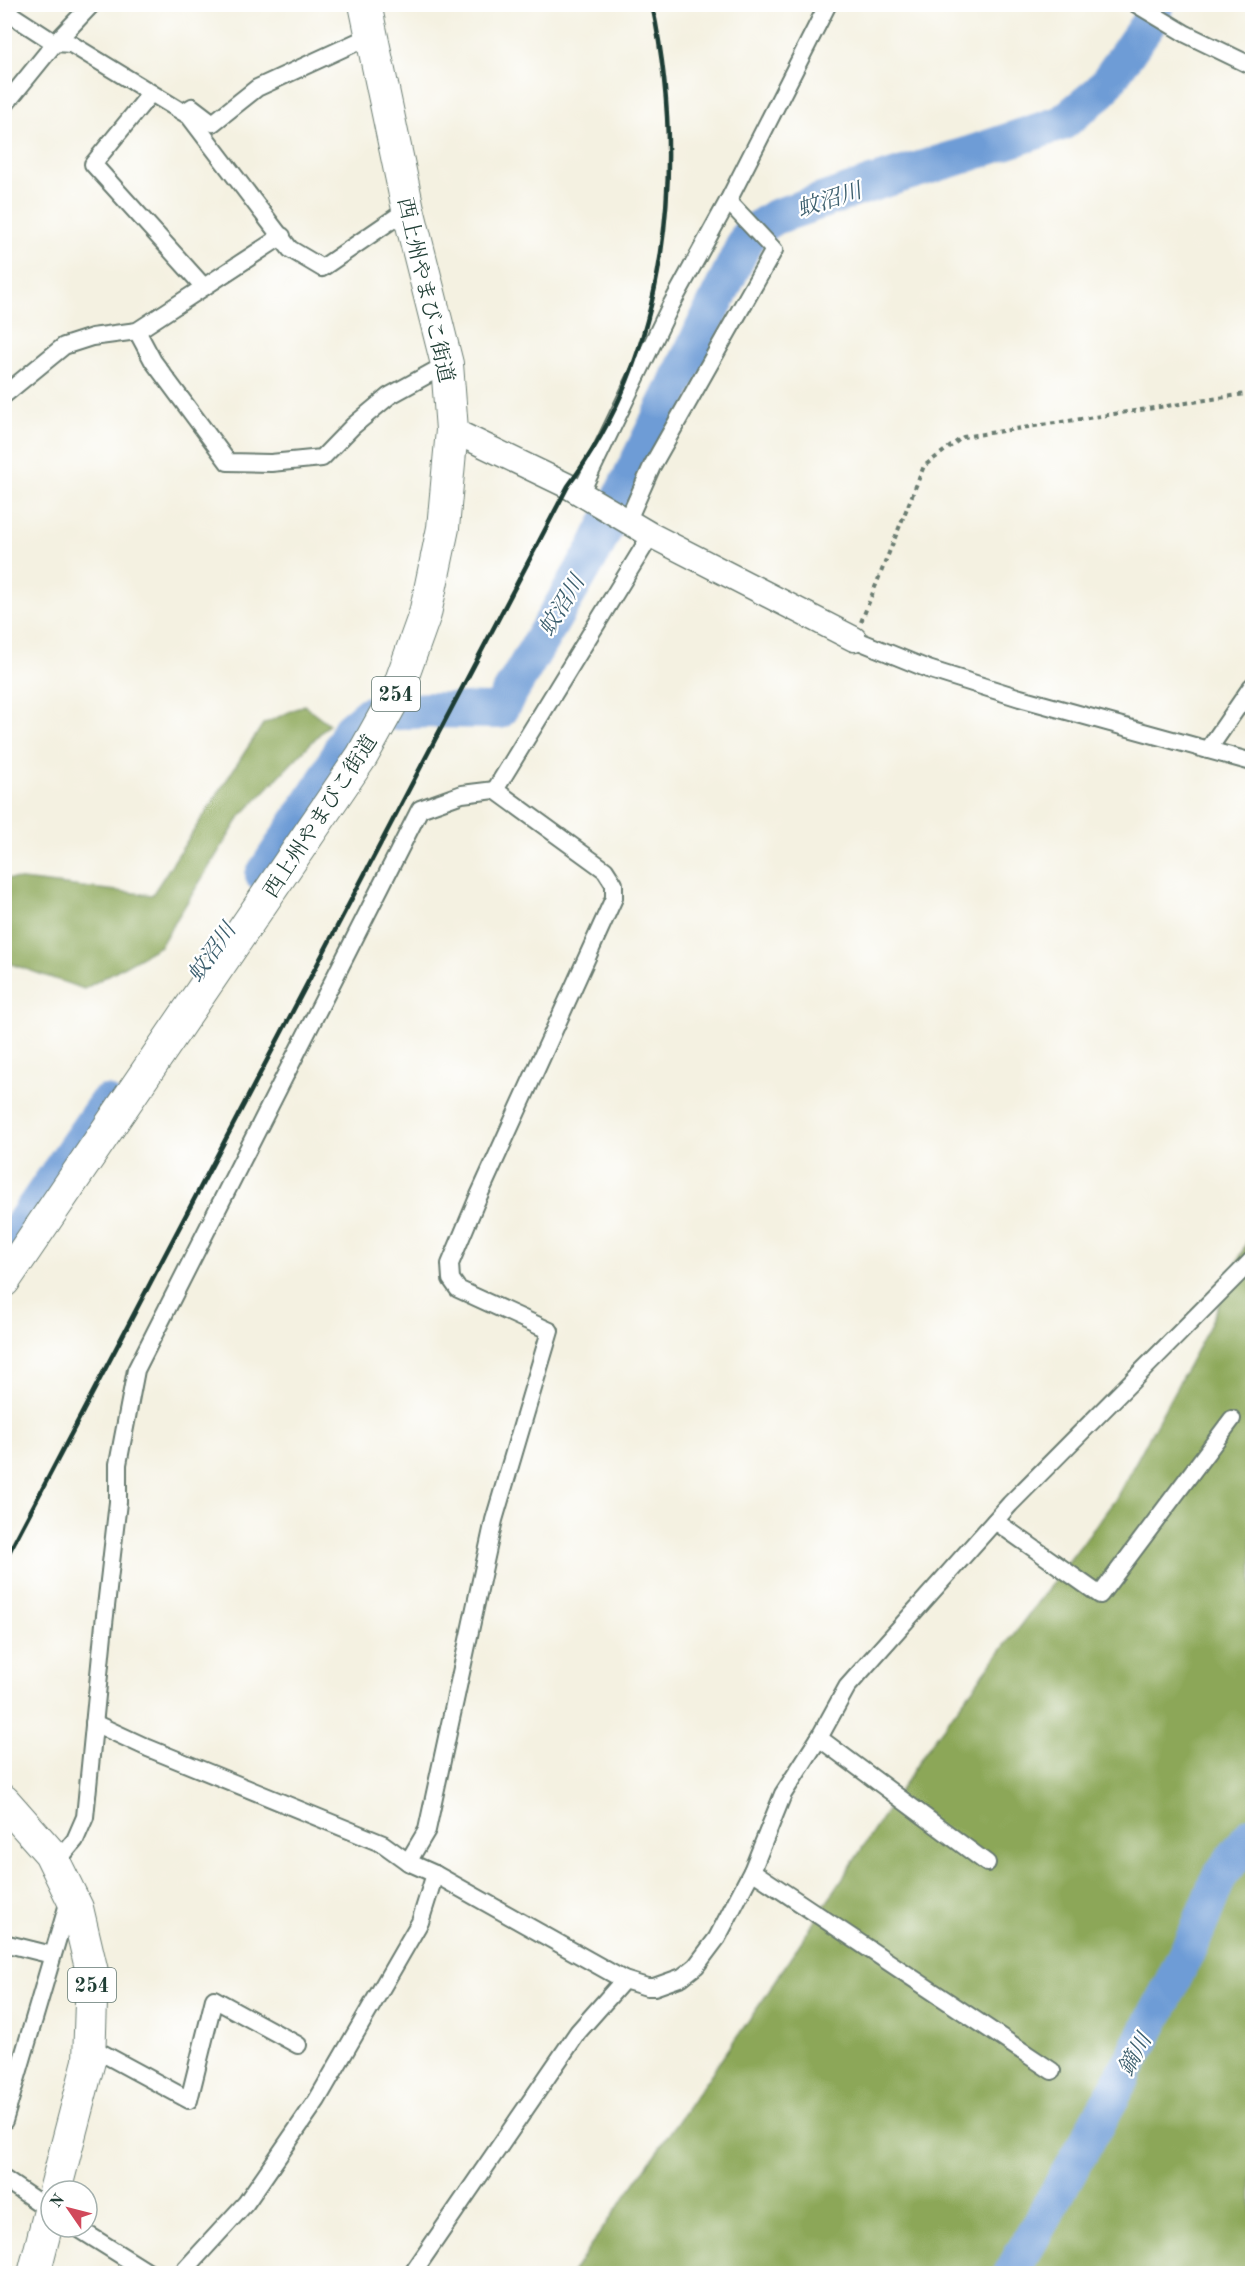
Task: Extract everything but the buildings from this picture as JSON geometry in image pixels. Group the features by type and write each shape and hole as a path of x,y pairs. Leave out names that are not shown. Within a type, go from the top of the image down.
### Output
{"highway":[{"name":"西上州やまびこ街道","path":"9,1264 362,756 396,695 425,614 443,528 452,430 447,364 408,209 365,4"},
{"name":"254","path":"4,1801 50,1853 77,1908 93,1972 89,2061 64,2179"},
{"name":"254","path":"34,2274 47,2239"}],"street":[{"path":"4,106 55,43 92,4"},
{"path":"580,494 670,307 734,207 828,4"},
{"path":"1136,4 1186,34 1252,66"},
{"path":"4,10 55,43 71,44 189,116 290,249 322,268 408,209"},
{"path":"183,112 192,107 213,123 257,88 372,35"},
{"path":"151,93 93,164 204,287"},
{"path":"627,522 652,466 774,250 734,207"},
{"path":"4,394 64,346 92,337 137,331 282,236"},
{"path":"137,331 153,361 228,462 271,463 322,458 353,426 389,396 447,364"},
{"path":"452,430 580,494 651,535 854,639 938,672 1252,762"},
{"path":"495,790 651,535"},
{"path":"1208,750 1252,686"},
{"path":"50,1853 65,1852 75,1840 85,1817 118,1502 118,1464 136,1370 420,809 462,794 495,790 605,870 614,884 614,898 450,1264 451,1280 458,1289 550,1331 494,1520 427,1830 408,1862"},
{"path":"94,1723 148,1748 383,1844 408,1862 435,1874 624,1980 654,1987 682,1977 696,1966 717,1938 752,1871 783,1794 819,1738 847,1687 995,1521 1252,1260"},
{"path":"995,1521 1100,1594 1232,1419"},
{"path":"819,1738 987,1863"},
{"path":"752,1871 1052,2071"},
{"path":"181,2274 246,2203 317,2100 420,1922 435,1874"},
{"path":"4,2121 71,1896"},
{"path":"4,1943 52,1954"},
{"path":"412,2274 578,2032 624,1980"},
{"path":"89,2046 189,2100 214,1999 298,2045"},
{"path":"4,2179 39,2199"},
{"path":"99,2239 151,2274"}],"path":[{"path":"854,639 924,466 963,437 1252,393"}],"green space":[{"path":"304,705 329,724 240,817 160,946 84,989 5,962 5,878 152,895 263,724"},
{"path":"1252,1230 1252,2273 571,2274 765,1997 929,1746 1115,1500 1208,1329"}],"waterway":[{"name":"蚊沼川","path":"263,875 329,774 350,730 369,714 427,710 499,711 596,547 749,234 775,217 1062,123 1101,91 1147,25 1157,4"},
{"name":"蚊沼川","path":"4,1251 106,1103"},
{"name":"鏑川","path":"1011,2274 1113,2095 1161,2005 1197,1931 1219,1877 1252,1834"}],"railway":[{"path":"4,1562 568,486 602,433 629,377 648,317 661,255 667,192 667,128 662,65 652,4"}]}
